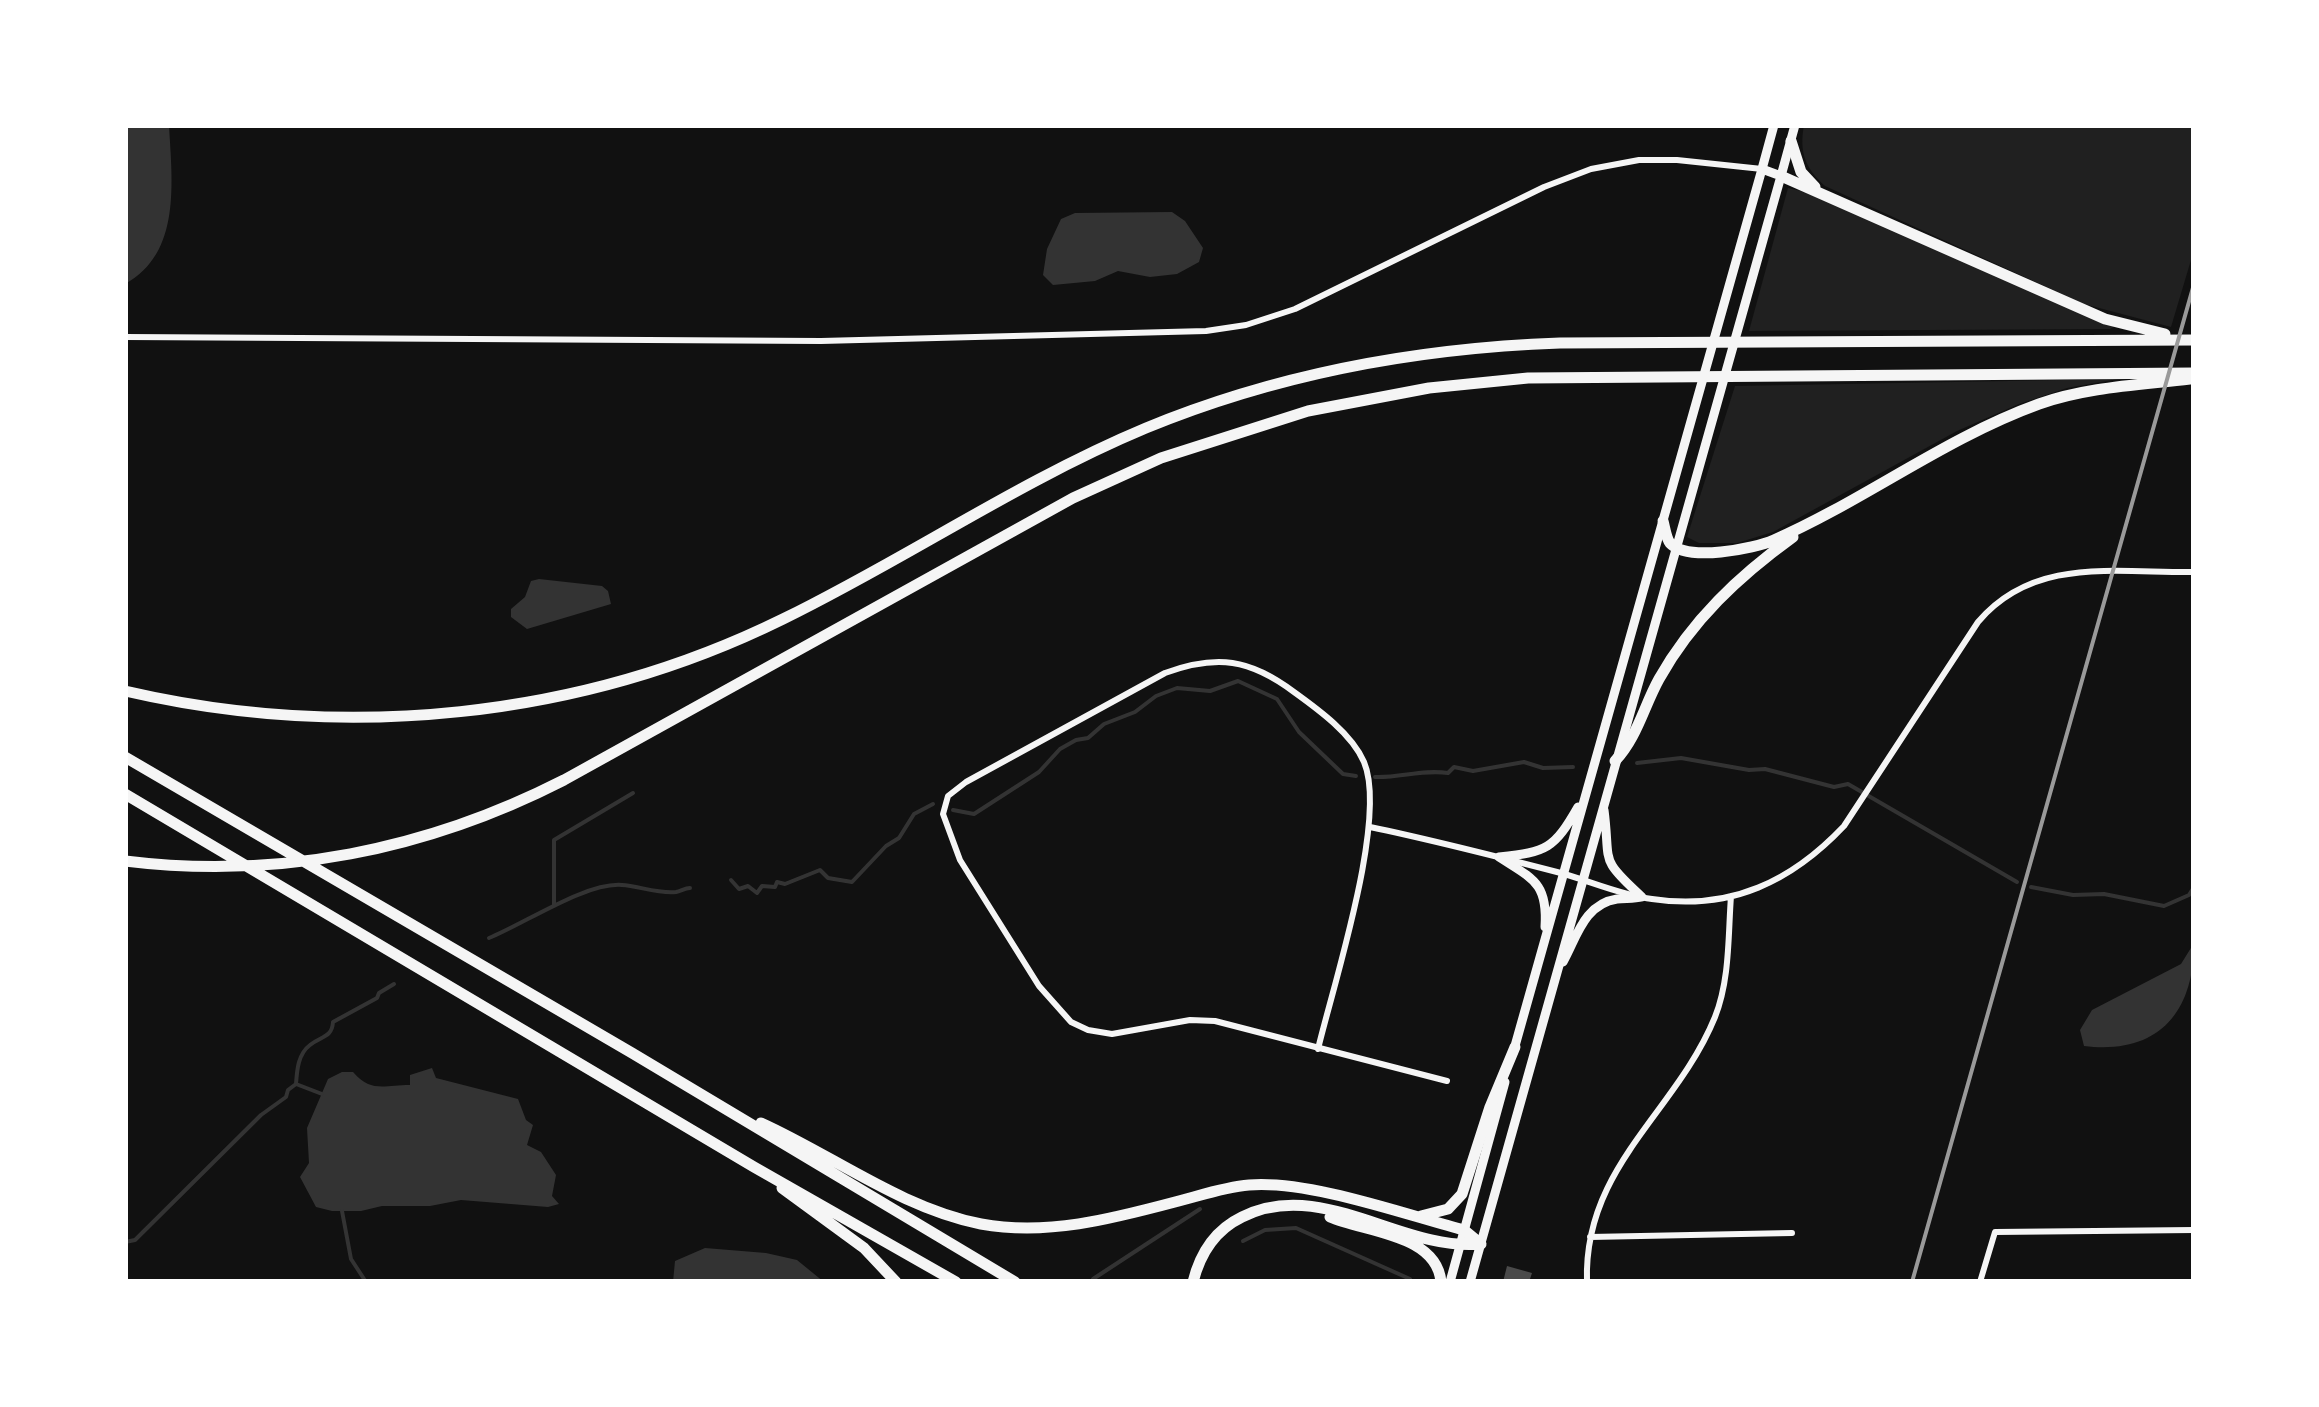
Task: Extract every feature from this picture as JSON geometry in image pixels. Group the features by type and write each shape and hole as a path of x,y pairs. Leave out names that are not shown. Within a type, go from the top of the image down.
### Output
{"highway":[{"path":"1790,141 1801,172 1822,193"},
{"path":"1781,176 2105,319 2151,332 2194,338"},
{"path":"125,690 186,704 260,713 377,718 491,708 604,686 701,655 771,625 1031,482 1148,427 1270,386 1394,358 1560,344 2194,338"},
{"path":"1663,521 1668,540 1677,547 1705,552 1742,550 1775,540 1984,426 2042,403 2093,390 2194,376"},
{"path":"125,861 196,866 313,862 387,848 488,816 564,780 1073,498 1161,458 1308,411 1429,388 1528,378 2194,376"},
{"path":"1615,761 1628,748 1669,662 1698,622 1742,577 1822,515"},
{"path":"125,757 632,1052 1015,1282"},
{"path":"125,794 754,1167 956,1282"},
{"path":"125,804 191,834"},
{"path":"1408,1216 1439,1213 1462,1194 1514,1047"},
{"path":"720,1105 798,1140 910,1200 980,1224 1064,1227 1258,1184 1304,1189 1464,1230 1481,1244"},
{"path":"754,1167 864,1248 896,1282"},
{"path":"1193,1282 1206,1250 1229,1224 1280,1205 1350,1215 1459,1246 1481,1244"},
{"path":"1308,1207 1417,1246 1436,1262 1441,1282"}],"main road":[{"path":"1450,1282 1774,125"},
{"path":"1470,1282 1795,125"},
{"path":"1762,168 1781,176"},
{"path":"1499,858 1540,852 1553,844 1585,796"},
{"path":"1604,805 1608,860 1614,872 1642,897"},
{"path":"1499,858 1532,878 1542,890 1546,909 1543,947"},
{"path":"1556,976 1579,929 1595,908 1617,899 1642,897"}],"street":[{"path":"125,336 821,341 1206,331 1295,309 1544,187 1591,169 1639,160 1762,168"},
{"path":"1370,828 1564,874 1642,897 1692,902 1757,889 1791,873 1820,852 1856,810 1978,622 2002,598 2036,579 2056,574 2194,572"},
{"path":"1318,1049 1370,828 1366,769 1352,744 1314,706 1273,675 1254,666 1223,662 1179,668 1142,683 959,786 944,804 944,823 960,860 1040,986 1066,1019 1091,1031 1120,1034 1207,1020 1318,1049 1447,1082"},
{"path":"1588,1282 1590,1237 1604,1191 1714,1020 1726,976 1731,896"},
{"path":"1980,1282 1995,1232 2194,1230"},
{"path":"1590,1237 1792,1233"}],"shaded area":[{"path":"125,125 169,125 171,192 165,235 156,254 143,271 125,284"},
{"path":"1804,125 2194,125 2194,250 2171,327 2084,304 1825,186 1805,159"},
{"path":"1788,188 1805,192 2115,326 1749,331"},
{"path":"1172,212 1185,221 1203,248 1199,262 1177,274 1150,277 1118,271 1095,281 1053,285 1043,275 1047,249 1061,219 1075,213"},
{"path":"2118,379 2067,388 1957,431 1773,532 1737,543 1699,543 1687,537 1735,386"},
{"path":"531,581 602,586 608,591 611,604 527,629 511,617 511,609 525,597"},
{"path":"2194,943 2187,990 2167,1024 2132,1044 2084,1046 2080,1030 2092,1010 2181,964"},
{"path":"432,1068 436,1078 518,1099 526,1120 533,1125 527,1145 541,1152 556,1175 552,1196 559,1204 548,1207 461,1200 361,1211 316,1207 300,1177 309,1163 307,1128 328,1079 353,1072 372,1085 410,1085 410,1075"},
{"path":"705,1248 797,1260 824,1282 673,1282 675,1261"}],"building":[{"path":"1507,1266 1532,1273 1529,1282 1503,1282"}],"waterway":[{"path":"953,810 974,814 1039,772 1060,749 1088,738 1104,724 1135,712 1156,696 1177,688 1210,691 1238,681 1277,699 1299,732 1343,774 1356,776"},
{"path":"1637,763 1681,758 1749,770 1765,769 1834,787 1848,784 2017,882"},
{"path":"1375,777 1448,773 1454,767 1473,771 1524,762 1543,768 1573,767"},
{"path":"554,906 554,840 633,793"},
{"path":"731,880 739,889 748,886 757,893 762,886 775,887 777,882 785,884 820,870 828,878 852,882 886,846 899,838 914,814 933,804"},
{"path":"489,938 573,897 607,886 669,892 690,888"},
{"path":"2031,887 2073,895 2104,894 2164,906 2189,895 2194,887"},
{"path":"125,1242 135,1240 261,1115 286,1097 296,1084 303,1053 328,1034 333,1022 394,984"},
{"path":"296,1084 322,1094"},
{"path":"1093,1279 1200,1209"},
{"path":"342,1211 351,1259 366,1282"},
{"path":"1243,1241 1265,1230 1296,1228 1411,1282"}],"railway":[{"path":"1912,1282 2194,284"}]}
